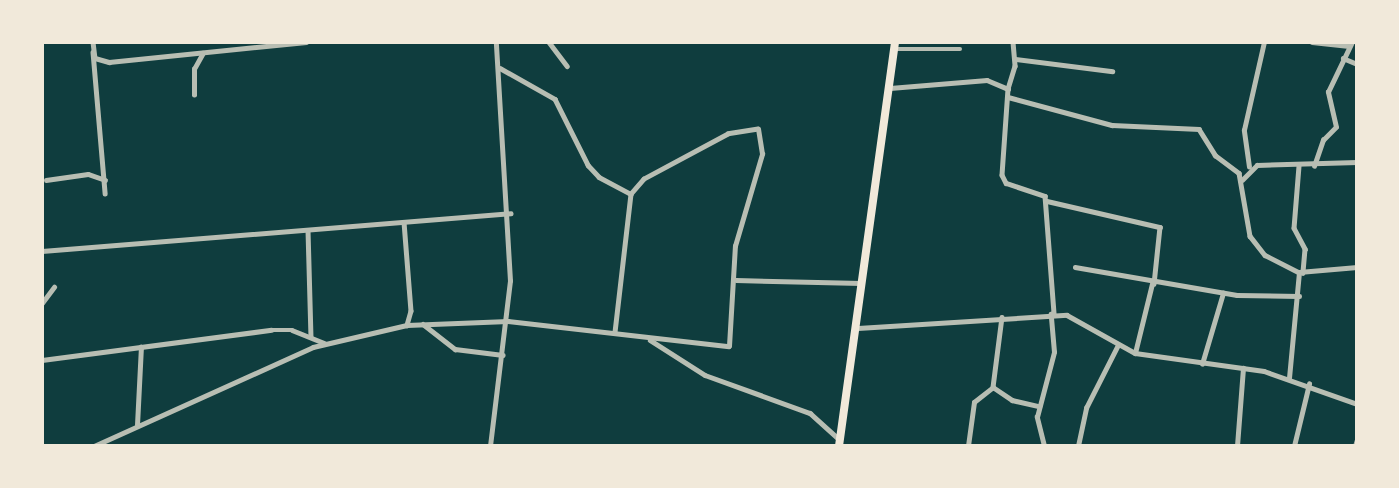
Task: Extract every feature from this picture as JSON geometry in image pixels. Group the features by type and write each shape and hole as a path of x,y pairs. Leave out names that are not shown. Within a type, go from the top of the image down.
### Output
{"main road":[{"path":"839,443 858,328 895,46"}],"street":[{"path":"93,42 105,193"},
{"path":"93,51 95,58 109,62 203,53 239,45 306,42"},
{"path":"490,446 508,321 510,213 500,68 496,42"},
{"path":"549,42 567,66"},
{"path":"1013,42 1016,59 1008,89 1002,175 1011,185 1042,193 1047,201 1055,345 1039,406 1044,446"},
{"path":"1242,180 1249,167 1244,130 1264,42"},
{"path":"1312,42 1351,44 1328,92 1337,123 1318,148 1314,166"},
{"path":"895,46 960,49"},
{"path":"194,95 194,69 203,53"},
{"path":"1343,58 1357,64"},
{"path":"1016,59 1112,71"},
{"path":"500,68 555,99 588,165 599,177 631,194"},
{"path":"890,88 987,80 1008,89"},
{"path":"1008,97 1112,125 1199,129 1212,152 1236,168 1242,180 1256,247 1280,266 1301,272 1357,267"},
{"path":"94,446 137,425 326,344 407,325 508,321 615,332 648,339 729,346 736,280 735,246 762,154 758,129 728,134 644,179 631,194 615,332"},
{"path":"1249,167 1314,166 1357,162"},
{"path":"1289,378 1305,249 1294,228 1299,166"},
{"path":"46,180 88,174 105,180"},
{"path":"1047,201 1160,227 1153,284 1136,353"},
{"path":"42,251 510,213"},
{"path":"405,222 411,311 407,325"},
{"path":"308,230 310,336"},
{"path":"1075,267 1122,272 1153,284 1223,293 1299,296"},
{"path":"736,280 864,284"},
{"path":"42,303 54,287"},
{"path":"1202,364 1223,293"},
{"path":"858,328 1052,314 1077,317 1118,345 1136,353 1243,368 1289,378 1357,404"},
{"path":"968,446 974,402 993,387 1002,317"},
{"path":"423,323 455,349 503,356"},
{"path":"42,358 271,330 310,336 326,344"},
{"path":"648,339 705,375 810,412 839,443"},
{"path":"1078,446 1086,408 1118,345"},
{"path":"137,425 141,347"},
{"path":"1237,446 1243,368"},
{"path":"1294,446 1309,384"},
{"path":"993,387 1012,400 1039,406"},
{"path":"1355,446 1357,440"}]}
